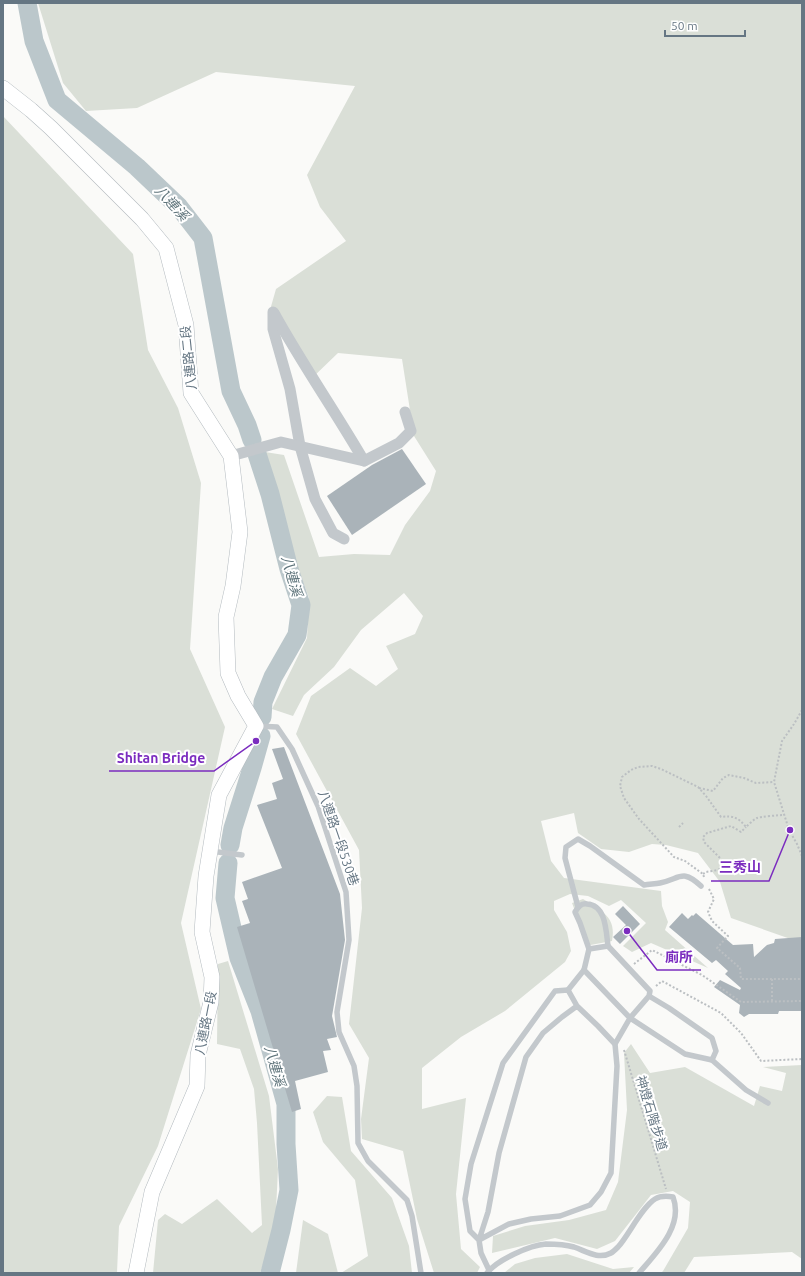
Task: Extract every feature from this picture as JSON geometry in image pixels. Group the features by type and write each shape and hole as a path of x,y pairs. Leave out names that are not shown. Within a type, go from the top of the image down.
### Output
{"street":[{"name":"八連路二段","path":"3,88 51,128 142,219 166,248 186,325 190,393 231,456 240,532 233,586 226,617 228,673 238,696 256,726"},
{"path":"344,539 332,533 315,499 300,446 290,389 273,330 273,312 288,339 341,421 364,461"},
{"path":"231,456 281,442 364,461 398,443 411,432 405,412"},
{"name":"八連路一段","path":"136,1273 152,1192 197,1086 198,1055 211,1002 212,977 202,932 206,876 219,795 256,726"}],"lane":[{"name":"八連路一段530巷","path":"256,726 277,727 292,749 318,806 346,892 349,940 337,1012 339,1032 354,1066 357,1086 358,1143 368,1161 407,1200 412,1216 421,1273"},
{"path":"578,907 565,858 566,847 578,840 590,846 644,885 661,883 685,875 701,886"},
{"path":"210,851 242,855"},
{"path":"640,1273 665,1241 671,1230 675,1217 675,1204 673,1197 668,1196 655,1199 612,1253 600,1256 573,1247 546,1244 522,1250 502,1261 488,1272 478,1240 470,1231 465,1199 471,1164 503,1063 555,992 568,990 584,970 589,949 575,912 578,907 585,903 595,905 601,912 605,924 608,946 630,968 649,993 712,1038 716,1051 712,1060"},
{"path":"589,949 608,946"},
{"path":"584,970 630,1018 685,1054 712,1060 746,1090 768,1103"},
{"path":"568,990 577,1006 615,1044"},
{"path":"478,1240 509,1224 531,1219 560,1216 590,1205 601,1192 611,1173 617,1066 615,1044 630,1018 649,993"},
{"path":"478,1240 488,1212 499,1153 526,1056 543,1034 577,1006"}],"path":[{"path":"802,710 782,741 774,782 789,830 802,856"},
{"path":"705,878 703,874 685,861 674,857 647,827 624,798 619,786 622,777 638,766 652,766 668,772 698,788 713,791 723,778 729,775 744,778 756,783 774,782"},
{"path":"698,788 706,796 721,817 727,816 740,819 746,827"},
{"path":"703,874 718,870 724,866 720,858 704,842 703,837 707,833 731,826 741,832 756,818 761,816 767,817 784,815"},
{"path":"679,827 684,823"},
{"path":"709,888 714,899 708,912 712,921 728,936 717,948 740,968 741,979 802,980"},
{"path":"630,968 652,950 702,975 741,1002 802,1001"},
{"path":"772,979 772,1001"},
{"path":"649,993 662,981 721,1013 741,1033 761,1060 802,1059"},
{"name":"神燈石階步道","path":"620,1035 668,1196"}],"shaded area":[{"path":"38,3 802,3 802,943 731,918 720,882 698,853 666,845 652,844 629,852 601,849 578,833 574,813 541,821 551,861 564,878 661,891 662,906 668,922 665,930 708,968 651,943 632,952 623,946 646,923 621,900 609,906 588,896 570,894 554,901 554,910 567,932 571,951 565,962 505,1011 461,1037 422,1068 422,1109 466,1098 456,1194 461,1249 480,1267 477,1273 434,1273 417,1219 403,1151 362,1139 361,1119 369,1058 349,1024 362,908 359,850 296,734 311,696 350,668 376,686 398,669 386,646 415,634 423,616 404,593 361,630 334,667 304,695 293,716 272,709 307,638 309,598 297,565 265,452 284,455 319,557 354,554 390,555 405,525 430,491 436,471 414,436 402,359 338,353 311,379 268,317 276,289 346,241 320,207 307,175 355,86 216,72 137,108 86,111 63,83"},
{"path":"3,116 133,254 148,350 178,408 201,483 190,649 225,727 181,923 201,1009 158,1146 119,1226 117,1273 3,1273"},
{"path":"583,899 596,907 610,920 613,933 612,941 585,946 585,937 572,903"},
{"path":"228,961 269,1096 278,1169 275,1231 260,1273 153,1273 158,1220 165,1214 182,1224 217,1199 252,1233 262,1225 254,1089 240,1049 217,1044 218,964"},
{"path":"631,1044 650,1073 685,1067 754,1106 760,1086 782,1091 786,1073 763,1067 802,1065 802,1259 792,1252 694,1257 684,1273 661,1273 688,1228 690,1202 673,1191 651,1195 615,1241 597,1249 555,1238 492,1253 493,1236 525,1226 569,1220 606,1210 618,1182 627,1110 624,1053"},
{"path":"327,1096 342,1097 351,1151 392,1198 409,1246 412,1273 341,1273 368,1256 355,1180 323,1142 313,1112"},
{"path":"303,1220 328,1234 338,1273 296,1273"},
{"path":"567,1254 613,1269 634,1267 629,1273 504,1273 515,1264 535,1258"}],"building":[{"path":"402,449 426,484 352,535 327,496 372,465"},
{"path":"284,747 340,894 345,940 332,1016 337,1037 327,1039 331,1050 323,1051 328,1072 295,1081 301,1109 292,1112 237,927 250,923 242,901 248,899 242,882 282,868 257,805 277,799 272,783 283,779 272,749"},
{"path":"623,906 640,924 620,944 613,937 626,925 615,914"},
{"path":"682,913 688,919 696,913 733,945 753,944 754,957 767,945 774,943 775,939 802,937 802,1011 779,1011 778,1014 749,1014 744,1017 739,1013 740,1005 714,987 720,980 740,990 741,988 725,974 728,971 716,960 712,963 669,927"}],"waterway":[{"name":"八連溪","path":"27,3 34,41 57,100 137,167 179,207 203,238 231,391 247,425 252,440"},
{"name":"八連溪","path":"257,454 270,494 289,569 301,605 297,635 273,677 263,702 262,717"},
{"name":"八連溪","path":"230,845 233,828 261,736"},
{"name":"八連溪","path":"228,863 225,898 239,958 260,1011 286,1104 286,1144 289,1190 270,1273"}],"place":[{"name":"Shitan Bridge","path":"256,741"},
{"name":"三秀山","path":"790,830"},
{"name":"廁所","path":"627,931"}]}
